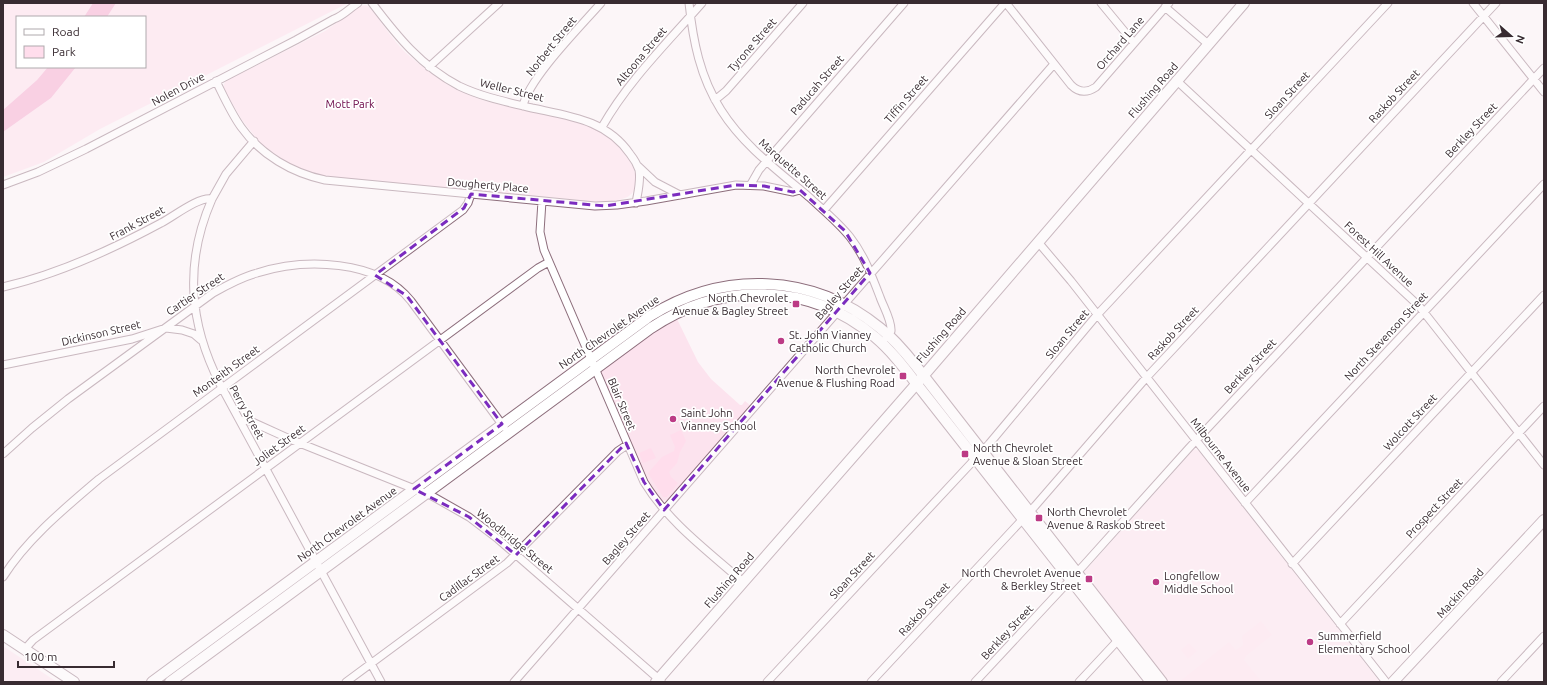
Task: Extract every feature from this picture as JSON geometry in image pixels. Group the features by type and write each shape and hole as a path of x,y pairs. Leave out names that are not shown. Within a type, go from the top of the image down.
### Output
{"street":[{"name":"Nolen Drive","path":"3,185 38,172 86,149 340,17 344,12 358,3"},
{"name":"Weller Street","path":"372,3 400,40 429,67 447,79 476,93 495,99 577,117 602,127 621,142 638,166 655,182 680,195"},
{"path":"429,67 437,58 475,26 499,3"},
{"name":"Norbert Street","path":"523,106 528,93 546,67 601,3"},
{"name":"Marquette Street","path":"689,3 698,58 715,100 751,147 824,210 851,238 870,273 891,326 888,335"},
{"name":"Altoona Street","path":"602,127 616,104 634,81 702,3"},
{"name":"Tyrone Street","path":"715,100 726,91 803,3"},
{"name":"Paducah Street","path":"751,184 767,161 904,3"},
{"path":"1006,3 1054,64"},
{"name":"Tiffin Street","path":"824,210 1006,3"},
{"path":"1101,3 1134,43"},
{"name":"Flushing Road","path":"659,681 1244,3"},
{"name":"Sloan Street","path":"767,682 979,455 1097,315 1388,3"},
{"path":"1473,3 1544,92"},
{"name":"Raskob Street","path":"871,682 1026,515 1146,378 1496,3"},
{"path":"1167,5 1208,44"},
{"name":"Orchard Lane","path":"1054,64 1074,88 1084,92 1090,91 1096,87 1167,5"},
{"name":"Bagley Street","path":"514,682 1054,64"},
{"name":"Berkley Street","path":"975,682 1074,576 1196,441 1544,68"},
{"name":"Forest Hill Avenue","path":"1176,80 1416,303 1544,465"},
{"name":"Dougherty Place","path":"216,82 241,126 268,155 285,166 319,179 595,206 636,203 726,186 751,184 793,192 800,190"},
{"path":"212,199 226,174 254,141"},
{"path":"636,203 640,181 638,166"},
{"name":"North Stevenson Street","path":"1245,503 1544,184"},
{"name":"Monteith Street","path":"3,577 32,541 74,500 114,467 464,208 469,201 471,194"},
{"name":"Frank Street","path":"3,287 41,276 86,260 148,230 201,199 212,199"},
{"name":"Perry Street","path":"212,199 201,230 195,258 193,284 201,340 208,360 222,388 381,682"},
{"name":"Blair Street","path":"542,201 540,237 549,262 644,482 664,510 692,538 743,582"},
{"name":"Milbourne Avenue","path":"1038,242 1048,252 1386,682"},
{"name":"Joliet Street","path":"25,649 33,640 538,268 549,262"},
{"name":"Cartier Street","path":"3,454 48,415 195,306 219,290 258,272 281,267 307,264 335,265 354,268 375,274 392,283 405,293 508,433"},
{"name":"North Chevrolet Avenue","path":"152,682 590,359 658,311 678,300 705,296 741,295 773,295 840,308 868,319 888,335 903,350 923,375 979,455 1121,637 1151,682"},
{"name":"Wolcott Street","path":"1292,564 1544,295"},
{"name":"North Chevrolet Avenue","path":"170,682 595,369 663,320 685,309 705,296"},
{"name":"North Chevrolet Avenue","path":"840,308 882,343 979,455"},
{"name":"Dickinson Street","path":"3,365 132,339 166,328 182,330 194,334 201,340"},
{"path":"882,343 888,335"},
{"name":"Prospect Street","path":"1340,624 1544,406"},
{"name":"Woodbridge Street","path":"240,421 250,421 426,494 444,502 475,521 516,555 659,681"},
{"name":"Cadillac Street","path":"346,682 505,565 618,451 627,445"},
{"name":"Mackin Road","path":"1393,682 1544,520"},
{"path":"220,632 226,641"},
{"path":"3,635 74,682"},
{"path":"1501,682 1544,636"},
{"path":"1079,682 1121,637"},
{"name":"North Chevrolet Avenue","path":"1121,637 1162,682"}],"highlighted area":[{"path":"736,185 764,186 793,192 800,190 845,231 870,273 664,510 644,482 626,443 516,555 469,517 414,489 502,424 407,296 375,275 464,208 471,194 605,206"}],"shaded area":[{"path":"93,3 116,3 108,16 85,16"},
{"path":"47,68 75,68 51,98 3,132 3,110 37,80"},
{"path":"676,317 698,362 711,379 740,405 742,405 745,401 751,406 668,500 664,501 660,499 654,490 642,468 601,372 602,369 655,329"},
{"path":"1194,449 1199,451 1380,682 1167,682 1085,578 1084,572"},
{"path":"3,646 57,682 3,682"}],"green space":[{"path":"3,3 93,3 85,16 16,16 16,68 47,68 37,80 3,110"},
{"path":"116,3 348,3 100,129 44,162 3,177 3,132 51,98 75,68 146,68 146,16 108,16"},
{"name":"Mott Park","path":"366,5 405,52 453,88 470,96 493,103 574,120 598,130 607,136 622,150 632,166 636,182 632,194 619,200 601,202 328,177 308,172 288,163 261,144 242,120 224,89 224,84 226,81 325,31 361,6"},
{"path":"681,430 686,441 680,452 677,463 669,472 671,477 678,483 667,497 663,497 648,473 662,457 674,451 675,447 670,435"},
{"path":"651,448 656,458 643,463 639,453"},
{"path":"1261,621 1272,635 1246,656 1244,660 1262,682 1179,682 1229,642 1236,650 1243,645 1242,636"},
{"path":"1189,643 1197,651 1188,659 1181,650"}],"place":[{"name":"North Chevrolet Avenue & Bagley Street","path":"796,304"},
{"name":"St. John Vianney Catholic Church","path":"781,341"},
{"name":"North Chevrolet Avenue & Flushing Road","path":"903,376"},
{"name":"Saint John Vianney School","path":"673,419"},
{"name":"North Chevrolet Avenue & Sloan Street","path":"965,454"},
{"name":"North Chevrolet Avenue & Raskob Street","path":"1039,518"},
{"name":"North Chevrolet Avenue & Berkley Street","path":"1089,579"},
{"name":"Longfellow Middle School","path":"1156,582"},
{"name":"Summerfield Elementary School","path":"1310,642"}]}
